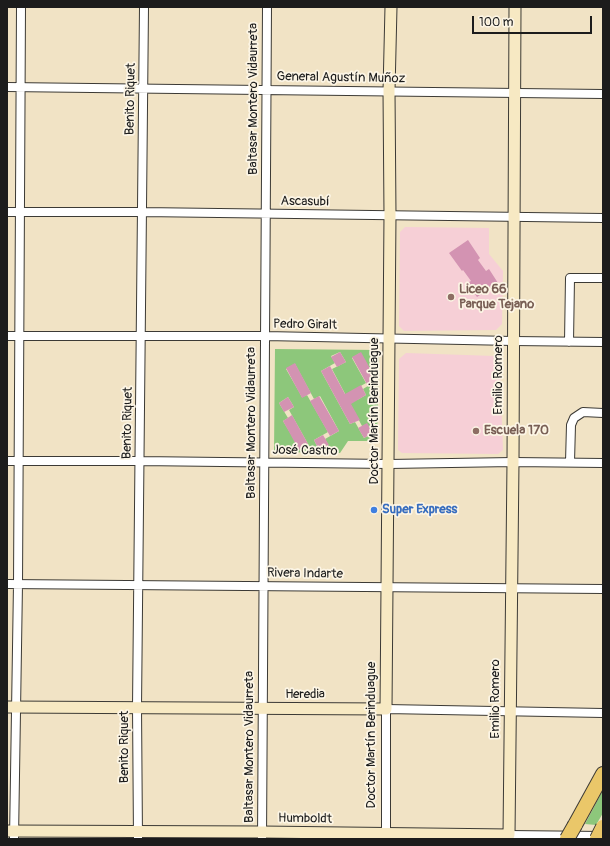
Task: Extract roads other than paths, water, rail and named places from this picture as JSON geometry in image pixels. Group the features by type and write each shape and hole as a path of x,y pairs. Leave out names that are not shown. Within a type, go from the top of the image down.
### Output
{"highway":[{"path":"566,839 603,774"},
{"path":"597,839 603,828"}],"street":[{"path":"12,834 11,707 18,584 21,7"},
{"name":"Benito Riquet","path":"138,835 137,707 144,7"},
{"name":"Baltasar Montero Vidaurreta","path":"262,835 267,7"},
{"name":"Doctor Martín Berinduague","path":"386,836 390,338 389,91 391,7"},
{"name":"Emilio Romero","path":"509,837 513,462 515,7"},
{"name":"General Agustín Muñoz","path":"7,87 603,94"},
{"name":"Ascasubí","path":"7,212 142,212 603,218"},
{"path":"569,342 570,278 603,278"},
{"name":"Pedro Giralt","path":"7,336 265,336 603,342"},
{"path":"570,462 571,425 574,418 583,412 603,413"},
{"name":"José Castro","path":"7,460 388,464 513,462 603,463"},
{"name":"Rivera Indarte","path":"7,584 603,589"},
{"name":"Heredia","path":"11,707 386,709 603,713"},
{"name":"Humboldt","path":"12,834 509,837 603,836"}],"place":[{"name":"Liceo 66 Parque Tejano","path":"451,297"},
{"name":"Escuela 170","path":"476,431"},
{"name":"Super Express","path":"374,510"}]}
